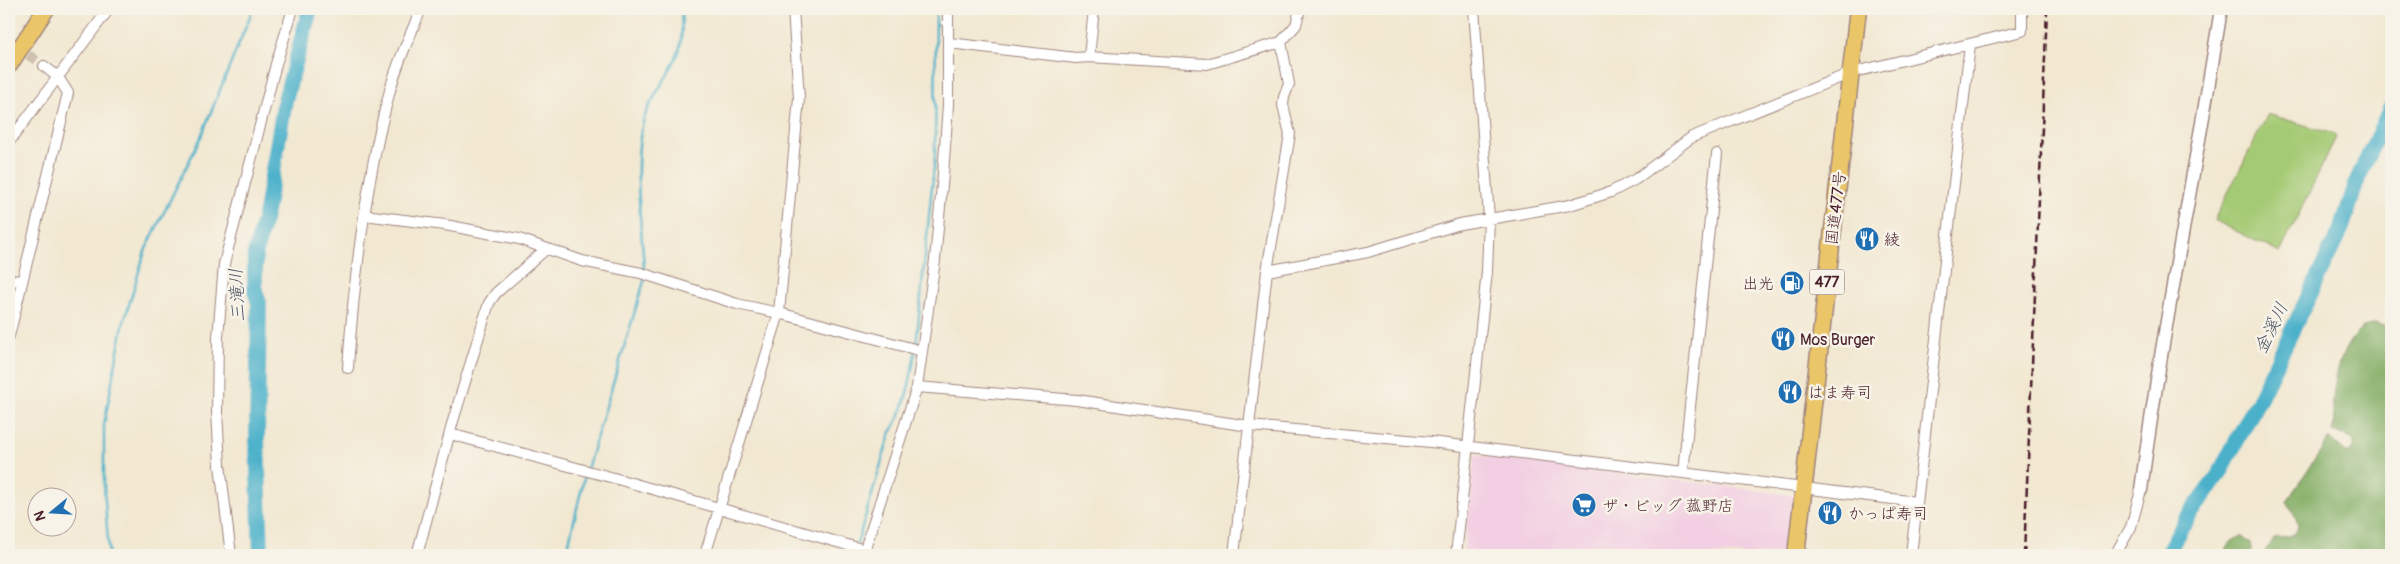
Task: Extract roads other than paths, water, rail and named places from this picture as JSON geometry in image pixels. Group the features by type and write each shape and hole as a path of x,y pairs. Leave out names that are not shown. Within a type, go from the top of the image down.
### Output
{"highway":[{"path":"9,64 46,9"},
{"name":"国道477号","path":"1796,555 1858,9"}],"street":[{"path":"9,142 109,9"},
{"path":"231,555 219,458 217,412 218,337 224,264 276,64 294,9"},
{"path":"348,368 352,308 364,215 388,96 420,9"},
{"path":"705,555 779,313 799,98 793,9"},
{"path":"450,434 720,508 863,551 918,387 935,260 943,174 949,43 948,9"},
{"path":"1089,56 1094,9"},
{"path":"949,43 1076,58 1089,56 1207,64 1281,42 1296,24 1300,9"},
{"path":"1456,555 1487,272 1489,218 1474,9"},
{"path":"1267,270 1368,252 1460,224 1570,205 1611,192 1636,179 1692,137 1851,73 2022,31 2022,9"},
{"path":"2115,555 2132,527 2141,490 2165,330 2208,95 2221,9"},
{"path":"1234,555 1267,270 1290,134 1283,105 1284,96 1289,84 1281,42"},
{"path":"1911,555 1970,45"},
{"path":"9,336 68,94 58,77 44,66"},
{"path":"1683,472 1717,154"},
{"path":"364,215 445,225 506,237 582,261 645,274 737,304 779,313 922,351"},
{"path":"417,555 488,303 496,293 546,249"},
{"path":"9,280 22,281"},
{"path":"918,387 1077,400 1249,426 1431,442 1917,502"}],"waterway":[{"path":"109,555 104,487 104,424 123,325 145,251 200,139 253,9"},
{"name":"三滝川","path":"261,555 257,439 259,303 255,291 255,254 266,212 285,100 310,9"},
{"path":"644,270 638,175 640,138 646,113 671,69 679,50 682,35 681,9"},
{"path":"916,346 935,156 936,9"},
{"name":"金溪川","path":"2166,555 2186,520 2218,476 2261,395 2342,227 2358,178 2391,107"},
{"path":"587,469 645,278"},
{"path":"857,544 890,434 900,415 909,384 915,352"},
{"path":"566,555 585,474"}],"tunnel":[{"path":"16,46 44,66"}],"railway":[{"path":"2024,555 2047,9"}],"place":[{"name":"綾","path":"1867,239"},
{"name":"出光","path":"1792,283"},
{"name":"Mos Burger","path":"1783,339"},
{"name":"はま寿司","path":"1790,392"},
{"name":"ザ・ビッグ 菰野店","path":"1584,505"},
{"name":"かっぱ寿司","path":"1830,513"}]}
